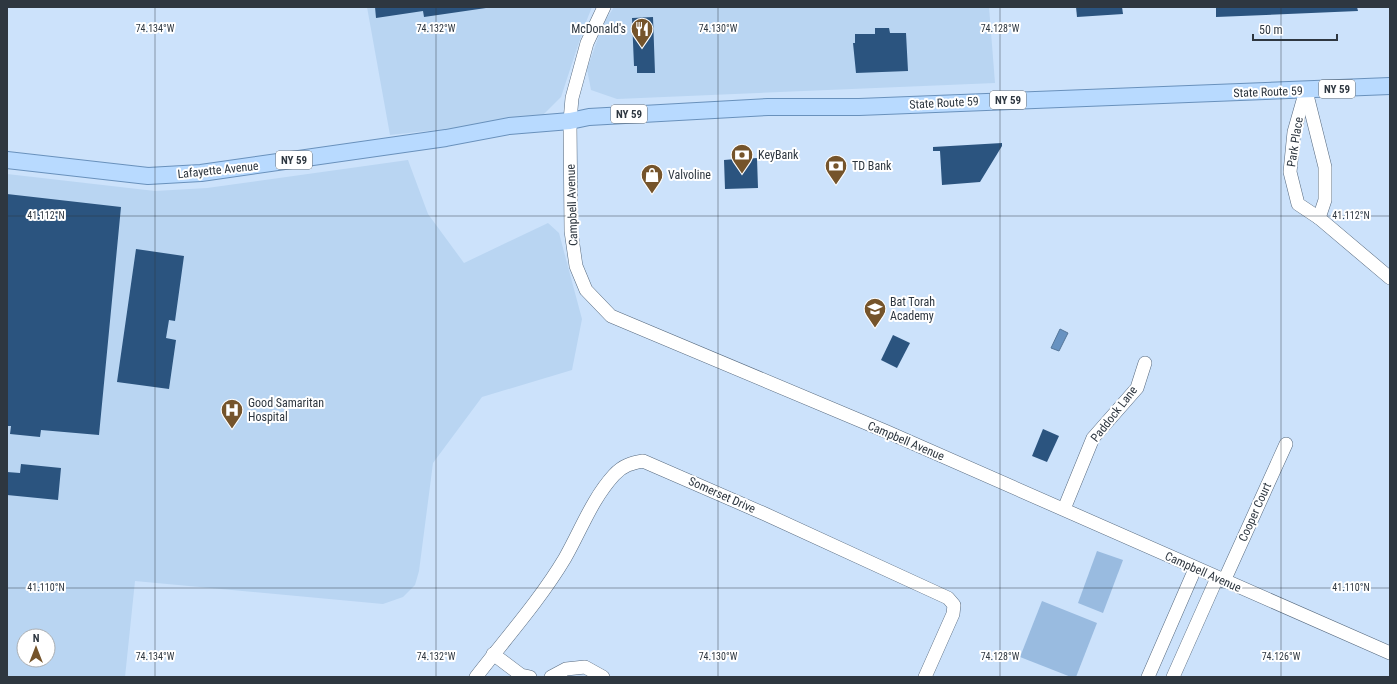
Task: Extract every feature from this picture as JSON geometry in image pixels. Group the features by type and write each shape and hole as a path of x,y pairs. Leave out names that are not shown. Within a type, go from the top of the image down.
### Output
{"main road":[{"name":"State Route 59","path":"570,121 589,117 624,114 768,107 859,107 1390,86"},
{"name":"Lafayette Avenue","path":"7,160 148,176 201,173 439,139 509,126 570,121"}],"street":[{"name":"Campbell Avenue","path":"604,7 596,20 585,49 572,98 570,121 571,231 576,266 586,290 611,316 862,421 1064,509 1195,569 1390,653"},
{"name":"Park Place","path":"1306,90 1325,167 1325,200 1319,218"},
{"name":"Park Place","path":"1306,90 1294,132 1290,172 1298,204 1319,218 1390,278"},
{"name":"Paddock Lane","path":"1064,509 1093,438 1137,388 1145,363"},
{"name":"Cooper Court","path":"1173,677 1286,444"},
{"name":"Somerset Drive","path":"476,677 536,599 564,558 589,510 615,474 630,463 643,461 765,514 948,598 954,605 953,614 925,677"},
{"path":"1148,677 1195,569"},
{"path":"493,654 521,675 530,677"},
{"path":"551,677 566,668 585,667 603,677"}],"shaded area":[{"path":"367,7 592,7 561,97 539,119 390,135"},
{"path":"614,7 989,7 995,83 617,99 591,90 587,69 603,24"},
{"name":"Good Samaritan Hospital","path":"408,160 428,214 464,263 548,223 559,233 582,319 572,370 482,397 433,463 419,571 415,585 403,597 383,604 135,581 125,677 7,677 7,174 155,191 207,188"},
{"path":"1060,329 1068,333 1059,351 1051,348"},
{"path":"1097,551 1123,560 1103,613 1078,603"},
{"path":"1042,601 1097,623 1076,677 1071,677 1020,657"}],"building":[{"path":"375,7 486,8 424,17 423,11 376,18"},
{"path":"1076,7 1122,7 1123,14 1077,17"},
{"path":"1216,7 1357,7 1358,11 1216,17"},
{"path":"653,17 655,73 637,73 637,66 634,66 632,18"},
{"path":"875,28 889,28 890,33 906,33 908,71 856,73 853,43 855,43 855,34 875,34"},
{"path":"1002,143 1002,146 980,182 942,185 940,151 933,151 933,147"},
{"path":"745,156 745,159 757,158 758,188 725,189 724,160 736,159 736,157"},
{"path":"7,194 121,207 99,435 41,430 40,437 10,434 11,426 7,426"},
{"path":"136,249 184,256 175,321 169,320 166,338 176,340 169,389 117,382"},
{"path":"893,335 910,343 897,368 881,360"},
{"path":"1043,429 1059,436 1047,462 1032,456"},
{"path":"21,464 61,468 58,500 7,495 7,472 20,473"}],"place":[{"name":"McDonald's","path":"642,48"},
{"name":"KeyBank","path":"742,174"},
{"name":"TD Bank","path":"836,186"},
{"name":"Valvoline","path":"652,194"},
{"name":"Bat Torah Academy","path":"875,328"},
{"name":"Good Samaritan Hospital","path":"232,430"}]}
